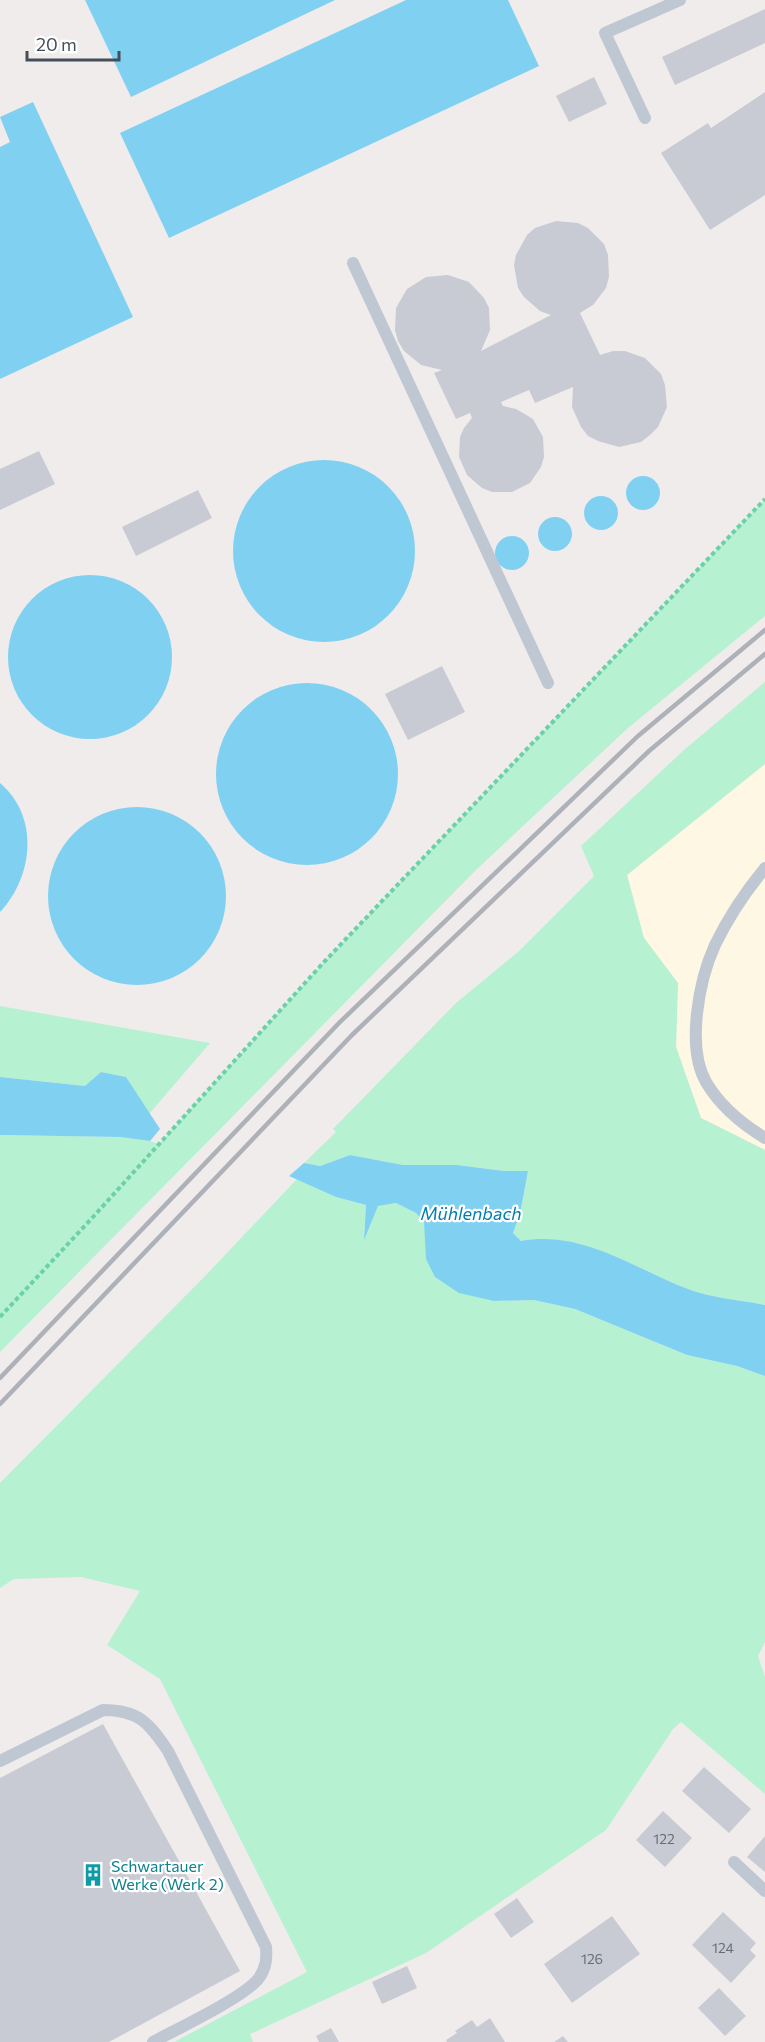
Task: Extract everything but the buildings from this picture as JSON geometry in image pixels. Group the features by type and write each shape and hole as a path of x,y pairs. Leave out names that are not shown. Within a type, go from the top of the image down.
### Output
{"lane":[{"path":"645,117 606,33 680,0"},
{"path":"353,263 548,683"},
{"path":"764,870 738,906 715,946 700,991 695,1039 705,1081 726,1110 765,1138"},
{"path":"0,1761 103,1710 120,1710 135,1714 153,1728 168,1752 266,1947 267,1962 259,1978 246,1991 153,2042"},
{"path":"734,1862 765,1891"}],"path":[{"path":"0,1317 324,962 765,499"}],"shaded area":[{"path":"765,764 765,1150 701,1118 676,1047 678,983 644,938 627,875"}],"green space":[{"path":"765,499 765,616 628,728 477,869 0,1352 0,1135 120,1137 159,1144 324,962"},
{"path":"765,682 765,764 627,875 644,938 678,983 676,1047 701,1118 765,1150 765,1305 697,1292 586,1246 544,1239 522,1242 513,1233 520,1214 528,1171 504,1171 457,1165 403,1165 350,1155 319,1166 304,1163 336,1132 333,1129 456,1003 518,952 594,876 581,846 684,750"},
{"path":"0,1006 210,1043 149,1114 126,1077 101,1072 85,1086 0,1077"},
{"path":"297,1179 336,1197 366,1205 364,1237 378,1206 396,1203 416,1213 424,1222 426,1239 494,1301 534,1300 575,1309 687,1355 737,1366 765,1376 765,1642 758,1656 765,1677 765,1794 681,1722 673,1729 606,1830 426,1953 250,2034 253,2042 174,2042 307,1972 160,1679 107,1645 140,1591 81,1577 14,1579 0,1588 0,1483 208,1273"}],"water":[{"path":"85,0 335,0 131,97"},
{"path":"406,0 508,0 539,66 169,238 120,133"},
{"path":"33,102 133,317 0,379 0,147 10,142 0,117"},
{"path":"324,460 359,467 388,487 408,516 415,551 408,586 388,615 359,635 324,642 289,635 260,615 240,586 233,551 240,516 260,487 289,467"},
{"path":"643,476 655,481 660,493 655,505 643,510 631,505 626,493 631,481"},
{"path":"601,496 613,501 618,513 613,525 601,530 589,525 584,513 589,501"},
{"path":"555,517 567,522 572,534 567,546 555,551 543,546 538,534 543,522"},
{"path":"512,536 524,541 529,553 524,565 512,570 500,565 495,553 500,541"},
{"path":"90,575 121,581 148,599 166,626 172,657 166,688 148,715 121,733 90,739 59,733 32,715 14,688 8,657 14,626 32,599 59,581"},
{"path":"307,683 342,690 371,710 391,739 398,774 391,809 371,838 342,858 307,865 272,858 243,838 223,809 216,774 223,739 243,710 272,690"},
{"path":"0,783 13,797 22,813 27,847 20,882 0,912"},
{"path":"137,807 171,814 187,822 200,833 211,846 219,862 226,896 219,930 211,946 200,959 187,970 171,978 137,985 103,978 87,970 74,959 63,946 55,930 48,896 55,862 63,846 74,833 87,822 103,814"},
{"path":"101,1072 126,1077 160,1129 150,1141 120,1137 0,1135 0,1077 85,1086"},
{"name":"Mühlenbach","path":"350,1155 403,1165 457,1165 504,1171 528,1171 520,1214 513,1233 521,1241 544,1239 587,1246 697,1292 765,1305 765,1376 737,1366 687,1355 575,1309 534,1300 494,1301 459,1293 435,1277 426,1259 424,1222 416,1213 396,1203 378,1206 364,1240 366,1205 336,1197 289,1176 304,1163 320,1166"}],"railway":[{"path":"0,1378 339,1023 638,736 765,630"},
{"path":"0,1404 352,1035 649,751 765,654"}],"place":[{"name":"Schwartauer Werke (Werk 2)","path":"93,1875"}]}
